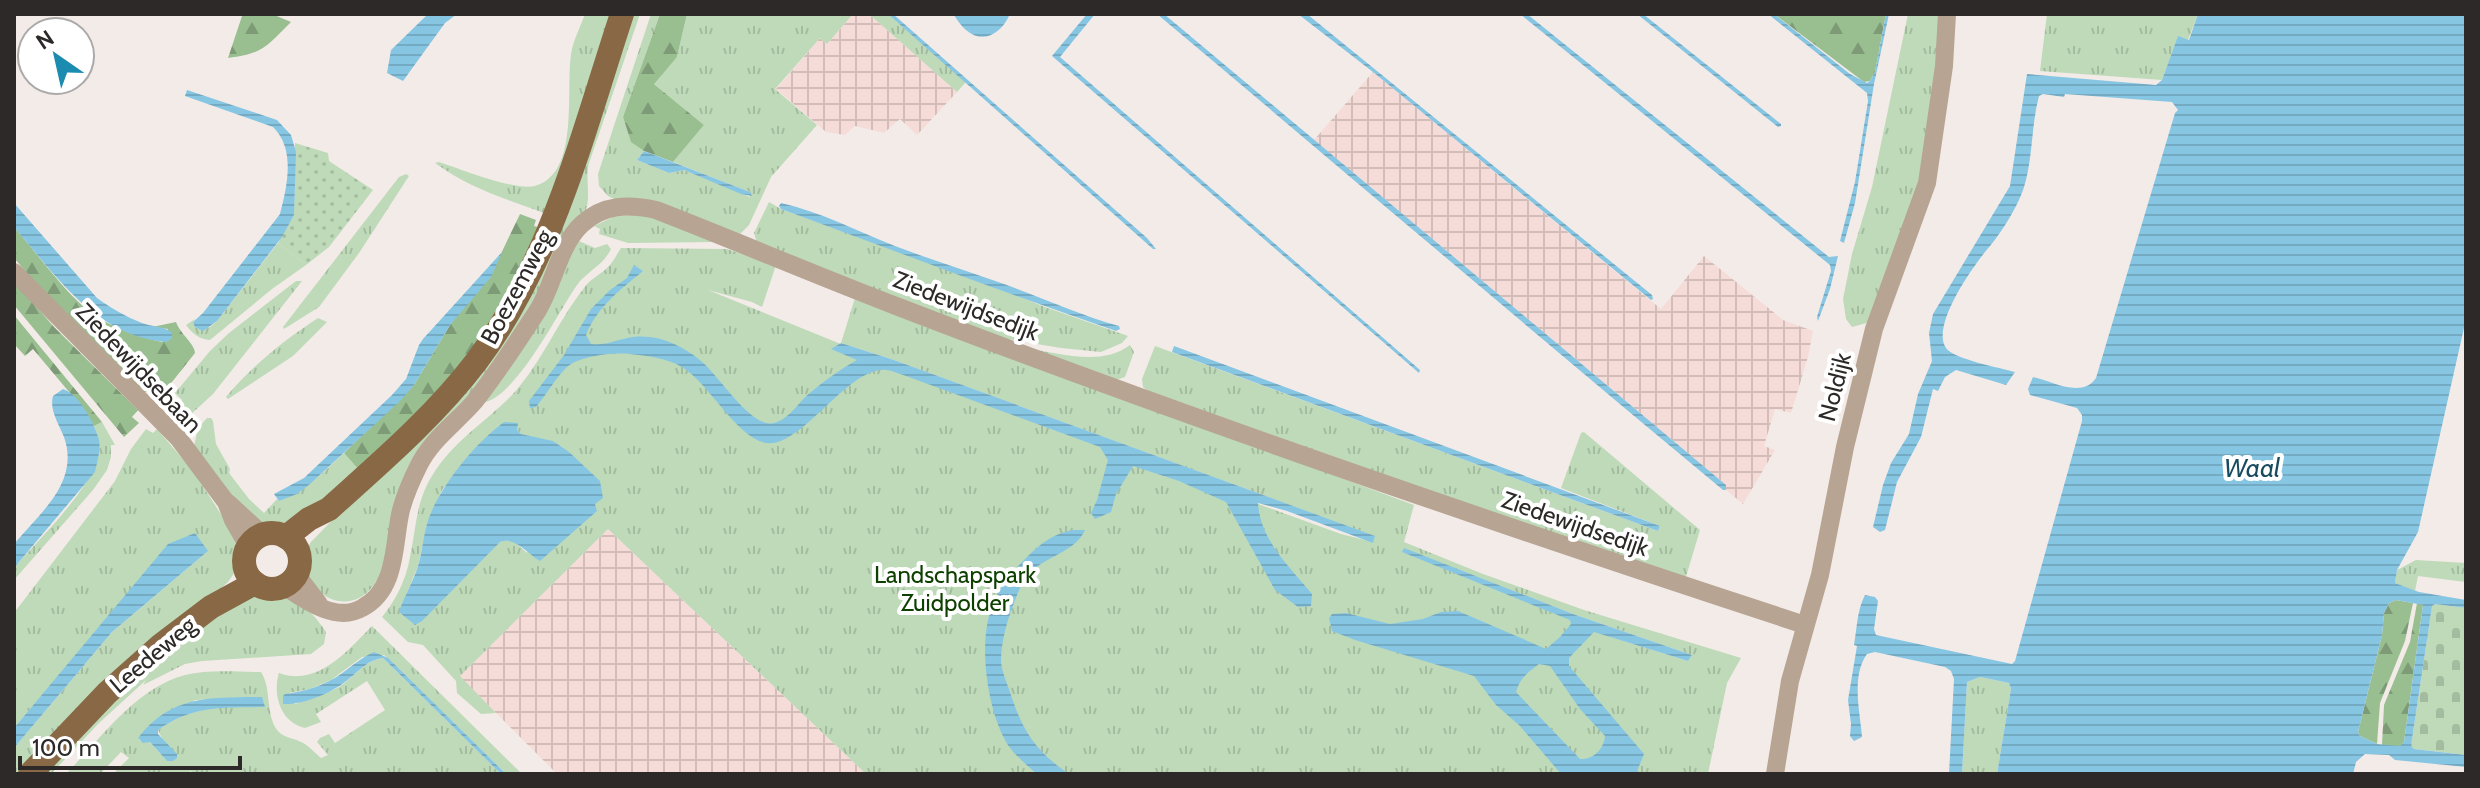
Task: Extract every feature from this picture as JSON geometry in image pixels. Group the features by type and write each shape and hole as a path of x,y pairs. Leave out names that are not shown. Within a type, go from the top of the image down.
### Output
{"main road":[{"name":"Boezemweg","path":"272,560 318,528 329,509 431,414 476,362 512,307 542,248 622,14"},
{"name":"Leedeweg","path":"30,774 107,693 161,645 272,560"}],"street":[{"name":"Noldijk","path":"1775,774 1790,681 1820,575 1845,447 1874,329 1927,183 1944,66 1947,14"},
{"name":"Ziedewijdsedijk","path":"272,560 305,601 330,611 352,612 363,608 381,590 395,558 401,510 422,460 474,402 517,343 542,303 571,238 581,225 603,211 623,205 656,210 895,305 1379,482 1805,625"},
{"name":"Ziedewijdsebaan","path":"14,272 179,439 226,502 241,513 272,560"}],"shaded area":[{"path":"853,14 869,14 957,92 917,135 900,119 884,133 855,126 845,135 826,132 776,89 820,38 827,44"},
{"path":"1373,72 1661,309 1704,256 1783,320 1813,331 1791,413 1775,409 1764,446 1775,450 1743,504 1726,490 1726,485 1314,140"},
{"path":"608,529 866,774 557,774 459,676"}],"green space":[{"path":"239,14 272,14 291,22 264,48 228,58 242,16"},
{"path":"585,14 613,14 547,214 475,186 435,163 526,187 550,178 565,146 572,49"},
{"path":"631,14 640,14 589,163 586,209 510,339 465,400 426,444 382,570 373,586 361,597 348,601 335,600 323,594 313,585 307,573 306,558 310,543 485,363"},
{"path":"651,14 660,14 623,117 631,141 644,151 637,160 669,173 684,170 750,197 750,192 673,162 704,125 653,83 677,57 687,14 853,14 827,44 820,38 775,89 817,125 771,177 749,225 740,234 614,199 599,186 598,174"},
{"path":"660,14 687,14 677,57 654,84 704,125 673,162 644,151 631,142 623,117"},
{"path":"869,14 888,14 966,82 957,92"},
{"path":"1774,14 1886,14 1875,72 1870,81 1864,82"},
{"path":"1908,14 1940,14 1935,83 1922,177 1870,322 1852,327 1846,319 1843,299 1852,254 1872,187"},
{"path":"2047,14 2198,14 2188,40 2178,37 2162,80 2040,71"},
{"path":"295,143 328,153 329,161 373,190 329,247 306,265 278,243 294,215"},
{"path":"409,176 359,253 319,307 284,329 399,177"},
{"path":"769,202 1128,336 1122,343 1101,352 989,336 757,243 754,233"},
{"path":"520,214 536,220 534,226 541,228 497,316 431,401 359,470 344,453 414,385 450,325 497,262"},
{"path":"637,214 718,242 628,243 599,234 600,229 594,226 613,217"},
{"path":"14,227 73,296 101,319 126,331 162,342 168,329 152,327 176,322 195,353 168,387 142,393 58,309 14,258"},
{"path":"579,241 595,248 607,244 611,249 577,285 535,353 508,387 481,403"},
{"path":"278,243 306,265 210,340 191,331 186,325 195,319 193,322 210,327 217,321"},
{"name":"Landschapspark Zuidpolder","path":"621,248 727,249 776,265 762,307 708,290 1030,421 1341,534 1373,542 1374,536 841,343 855,298 1414,505 1404,542 1584,610 1741,658 1727,683 1708,774 1636,774 1643,754 1627,774 866,774 608,529 460,676 496,713 481,714 457,693 456,681 423,645 408,642 382,617 396,597 406,574 420,505 432,476 449,453 523,382 575,301 589,282 609,266","holes":["511,424 521,434 536,438 527,553 511,541 500,542 402,604 418,566 427,525 442,490 487,437 500,425","1404,549 1573,614 1692,655 1688,661 1611,637 1610,633 1403,552"]},
{"path":"14,281 54,327 138,410 132,417 139,423 124,437 14,305"},
{"path":"296,281 302,281 213,394 188,417 174,419 170,412 182,400 175,393 210,351"},
{"path":"14,315 102,422 94,426 33,349 25,356 14,344"},
{"path":"318,318 327,322 293,356 228,399 226,397 269,354"},
{"path":"1130,345 1134,352 1125,377 1116,380 1026,348 1093,357 1119,352"},
{"path":"1155,346 1658,531 1660,526 1561,488 1584,432 1700,530 1685,580 1148,391 1143,387 1142,379"},
{"path":"207,418 213,421 216,444 230,469 229,473 264,513 277,499 288,497 314,480 344,453 359,470 321,503 288,525 280,529 268,527 256,521 232,497 194,446 198,428"},
{"path":"102,422 115,445 111,445 107,470 14,580 14,568 88,480 99,451 94,426"},
{"path":"146,429 153,433 157,429 193,471 239,542 241,563 228,582 25,774 14,774 14,748 112,632 208,551 99,628 14,728 14,613 115,481 131,449"},
{"path":"2416,560 2466,563 2466,582 2418,576 2415,591 2395,583 2397,570"},
{"path":"256,593 282,596 301,605 326,632 324,644 311,654 185,664 143,685 146,680 98,724 51,774 41,774 76,735 200,624"},
{"path":"2396,600 2413,603 2405,641 2380,703 2377,744 2358,732 2382,635 2384,613 2389,603"},
{"path":"2417,603 2423,605 2404,742 2400,747 2382,745 2384,705 2410,642"},
{"path":"2432,605 2466,608 2466,755 2414,749 2411,746"},
{"path":"372,626 522,774 506,774 384,655 362,657 331,680 289,693 295,704 323,695 339,687 370,662 383,658 501,774 197,774 190,771 187,774 113,774 129,758 121,752 100,774 66,774 120,716 151,691 185,675 203,672 261,672 277,731 304,743 321,758 328,755 317,742 320,738 329,734 335,743 385,710 367,681 316,714 321,722 305,728 290,720 280,707 277,690 279,673 293,676 319,671 342,656","holes":["262,697 195,712 158,730 173,761 167,761 150,742 138,738 195,700"]},
{"path":"1980,677 2009,683 2011,689 1997,774 1962,774 1967,682"}],"water":[{"path":"428,14 457,14 445,23 403,81 387,73 391,50"},
{"path":"888,14 893,14 1156,249 1153,249"},
{"path":"953,14 1009,16 996,32 979,37 966,30"},
{"path":"1087,14 1095,14 1060,57 1420,370 1419,373 1052,56"},
{"path":"1157,14 1164,14 1726,485 1726,490 1652,431"},
{"path":"1298,14 1307,14 1652,295 1653,299 1651,300"},
{"path":"1520,14 1527,14 1829,257 1838,256 1818,321 1830,265"},
{"path":"1637,14 1643,14 1781,126 1778,127"},
{"path":"1768,14 1774,14 1850,74 1867,83 1875,72 1886,14 1889,14 1855,203 1844,243 1840,241 1855,182 1867,93"},
{"name":"Waal","path":"2198,14 2466,14 2466,319 2418,532 2397,570 2395,583 2419,592 2466,600 2466,608 2432,606 2411,746 2414,749 2466,755 2466,767 2365,754 2356,762 2353,774 1997,774 2011,689 2009,683 1980,677 1967,682 1962,774 1949,774 1954,679 1951,671 1945,667 1875,652 1867,654 1859,673 1862,737 1854,741 1850,736 1848,700 1858,619 1865,595 1878,601 1876,635 2012,664 2015,661 2082,421 2077,408 2030,395 2028,389 2033,377 2075,388 2090,384 2096,378 2178,110 2172,102 2065,94 2064,97 2039,96 2022,194 2005,226 1957,294 1944,325 1943,338 1950,352 2015,372 2006,385 1956,370 1945,377 1938,391 1933,389 1921,437 1897,482 1885,530 1880,532 1873,527 1883,485 1891,463 1909,434 1918,394 1932,361 1929,333 1933,314 2010,186 2027,74 2156,85 2162,80 2178,36 2189,40","holes":["2396,600 2423,605 2404,742 2400,746 2377,744 2358,732 2382,635 2384,613 2389,603"]},
{"path":"187,90 277,120 291,135 296,152 294,215 282,237 217,321 203,331 193,322 280,214 288,169 285,146 273,127 185,96"},
{"path":"644,151 750,192 752,196 684,170 669,173 637,160"},
{"path":"14,203 97,298 130,318 169,331 172,338 167,342 119,329 80,301 14,227"},
{"path":"781,203 810,211 909,251 1119,326 1120,329 1116,331 990,287 781,209"},
{"path":"502,252 491,277 450,325 414,385 400,401 310,484 297,494 279,501 274,494 304,478 392,395 406,379 423,339"},
{"path":"634,265 643,271 610,299 596,316 586,335 591,344 642,337 660,339 678,346 701,361 745,409 765,423 774,423 785,417 816,388 857,360 831,349 841,343 1375,536 1373,543 1258,503 1270,541 1312,594 1311,606 1298,607 1275,590 1226,502 1179,481 1133,466 1116,494 1111,512 1095,519 1091,513 1108,460 1100,447 888,370 868,374 853,383 794,434 767,443 745,432 682,367 663,359 630,354 578,360 562,372 536,407 530,408 529,401 564,355 591,309 627,278"},
{"path":"1174,346 1660,526 1658,531 1172,352"},
{"path":"63,389 80,403 97,433 100,448 95,472 14,568 14,544 55,496 67,468 68,453 52,406 53,396"},
{"path":"504,422 518,423 517,430 521,434 553,441 569,452 600,481 603,498 595,504 597,511 540,561 511,541 500,542 415,625 399,612 418,566 432,510 458,468"},
{"path":"1073,530 1085,530 1074,544 1042,563 1023,582 1010,614 1002,648 1003,674 1025,729 1047,757 1069,774 1037,774 1010,748 993,709 986,673 988,621 998,593 1021,563 1048,540"},
{"path":"195,533 208,551 112,632 14,748 14,728 168,544"},
{"path":"1404,548 1573,614 1692,655 1688,661 1594,632 1569,658 1569,666 1644,754 1636,774 1561,774 1520,726 1496,705 1474,676 1332,631 1329,618 1332,614 1346,613 1390,624 1458,611 1546,649 1571,624 1570,620 1402,552","holes":["1539,664 1550,666 1580,709 1605,736 1600,749 1589,758 1580,759 1516,692 1522,679 1535,667"]},
{"path":"374,652 388,658 506,774 501,774 383,658 369,663 328,693 310,700 283,704 285,694 307,690 328,681"},
{"path":"262,697 265,707 209,709 184,716 158,730 158,734 177,754 173,761 167,761 150,742 143,743 138,738 165,713 194,701"}]}
